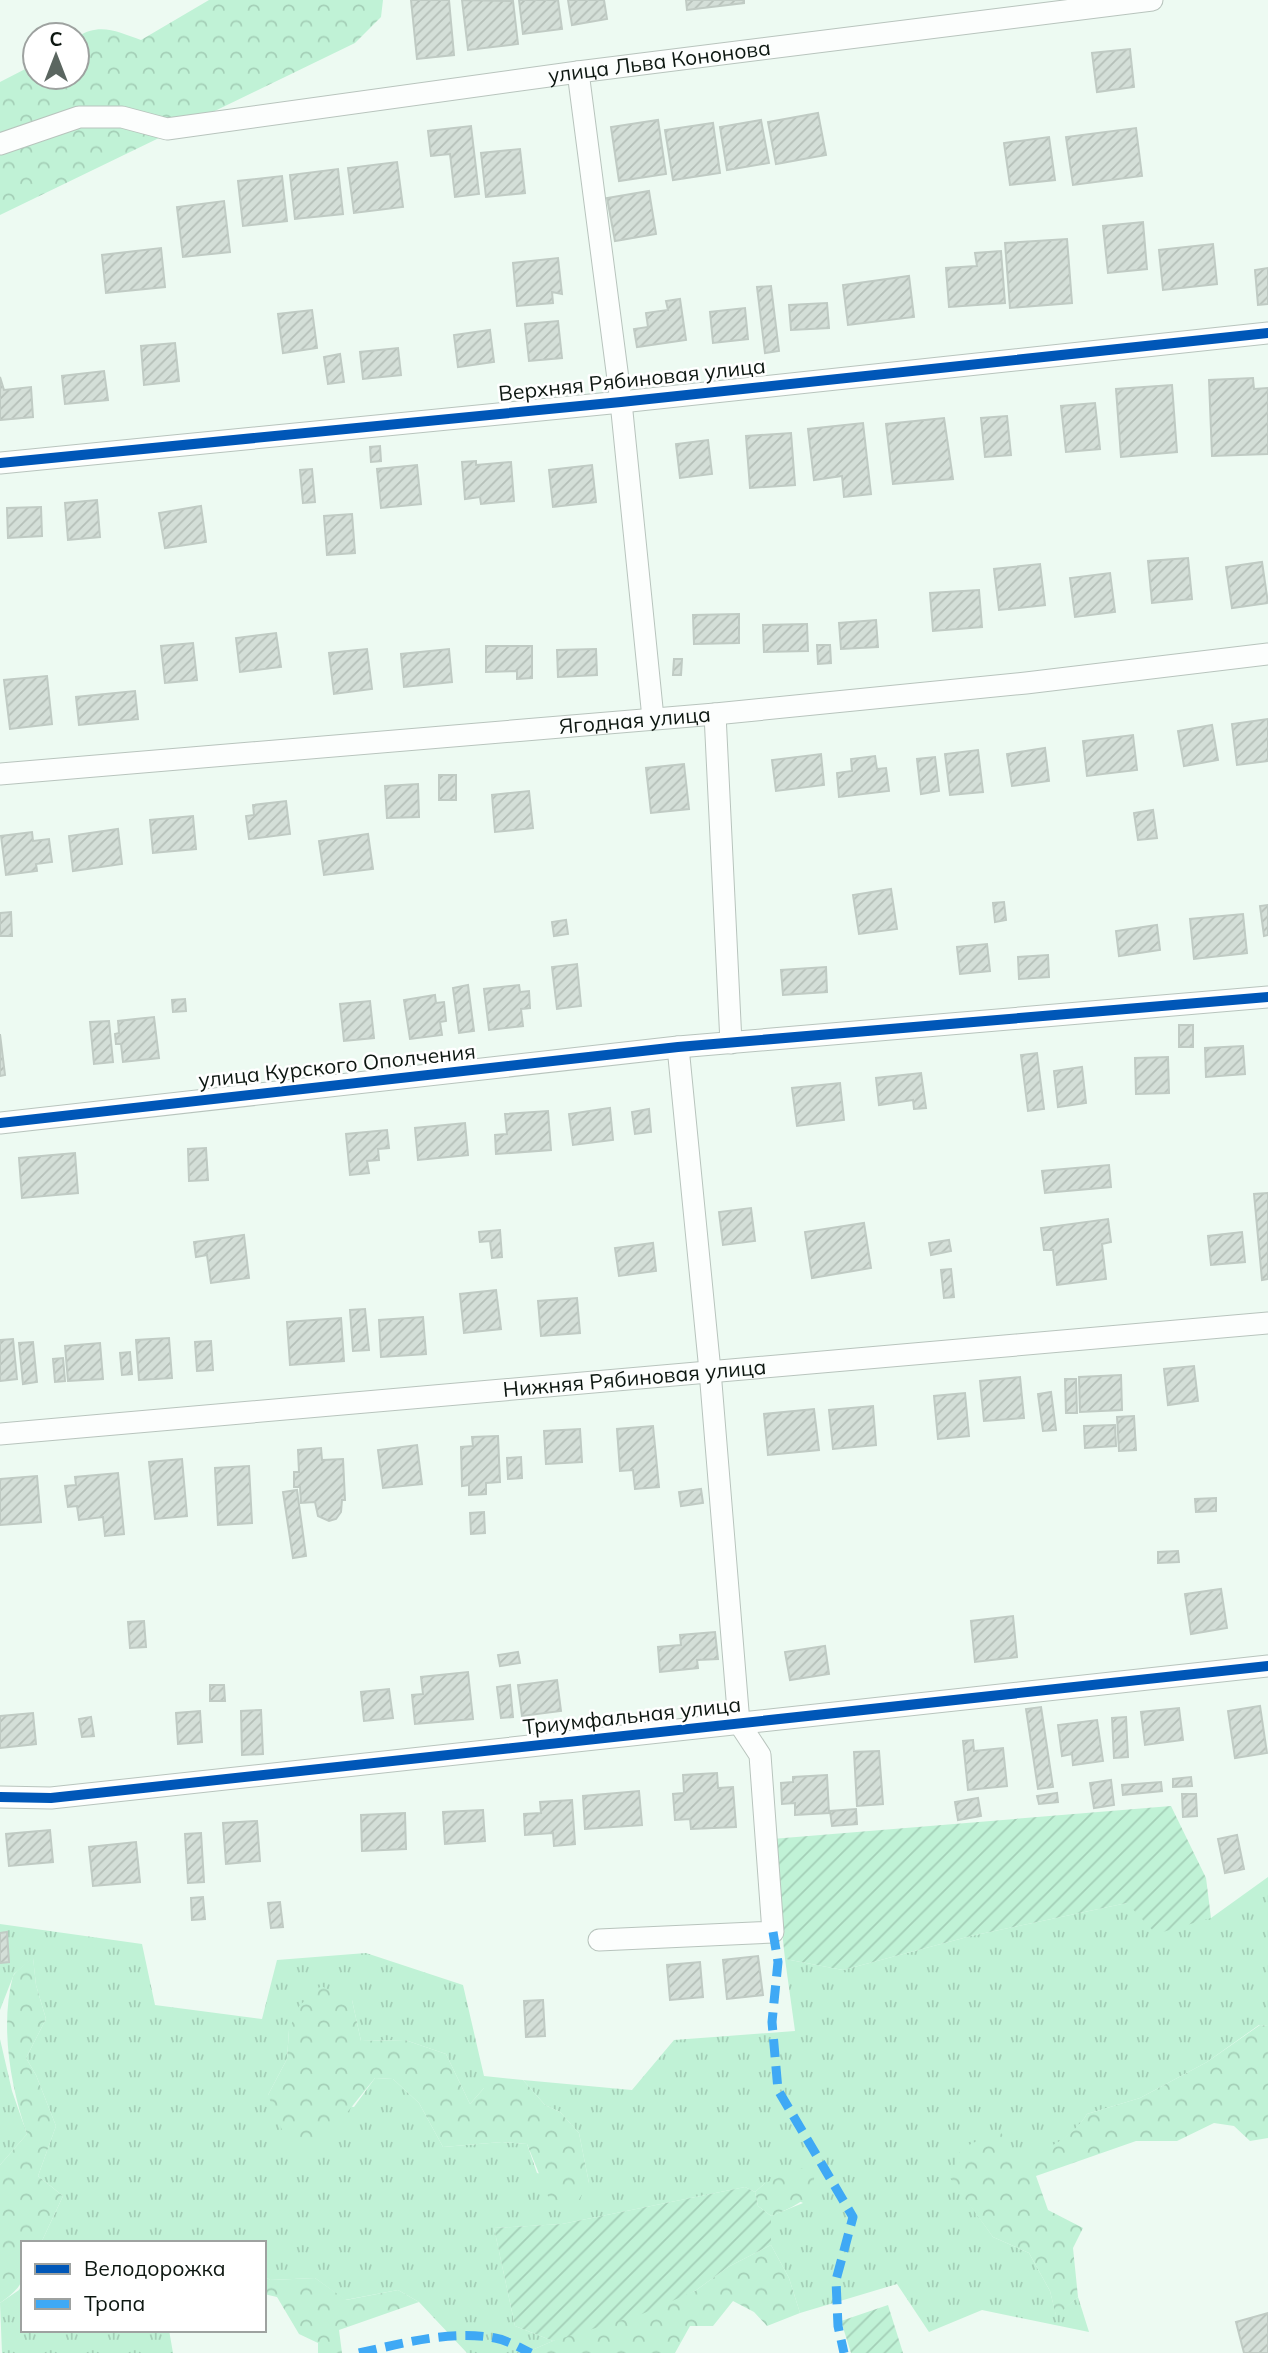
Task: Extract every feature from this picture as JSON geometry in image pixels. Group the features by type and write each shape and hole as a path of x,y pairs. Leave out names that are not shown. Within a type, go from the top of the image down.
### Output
{"street":[{"name":"улица Льва Кононова","path":"0,144 79,117 122,117 167,129 578,72 1152,0"},
{"path":"578,72 621,402 653,718"},
{"name":"Верхняя Рябиновая улица","path":"0,463 621,402 1268,333"},
{"name":"Ягодная улица","path":"0,774 715,713 1026,683 1268,654"},
{"path":"715,713 731,1043"},
{"name":"улица Курского Ополчения","path":"0,1123 678,1047 1268,997"},
{"path":"599,1940 773,1932 760,1755 739,1723 710,1371 678,1047"},
{"name":"Нижняя Рябиновая улица","path":"0,1434 1268,1324"},
{"name":"Триумфальная улица","path":"0,1797 51,1798 1268,1666"}],"green space":[{"path":"209,0 383,0 381,17 355,43 0,215 0,82 21,71 21,91 91,91 91,30 109,30 141,40"},
{"path":"1171,1806 1206,1878 1211,1918 1156,1934 1127,1903 971,1936 843,1970 785,1959 772,1839"},
{"path":"1268,1877 1268,2026 1259,2025 1207,2062 1140,2098 1087,2114 1076,2129 1044,2150 1007,2164 951,2178 993,2237 1029,2253 1050,2291 1056,2315 1078,2297 1089,2332 982,2310 929,2332 897,2284 800,2313 789,2278 771,2245 771,2216 803,2203 765,2183 755,2192 745,2187 562,2224 494,2228 515,2326 553,2341 525,2353 467,2353 419,2302 398,2290 345,2300 315,2278 270,2280 266,2277 266,2241 42,2241 63,2196 38,2176 56,2126 36,2075 26,2058 46,2019 36,1985 33,1958 14,1974 0,2010 0,1924 142,1944 155,2005 262,2019 277,1960 366,1953 463,1985 484,2076 484,2088 470,2104 446,2054 405,2040 361,2041 352,2000 289,2030 287,2059 268,2095 354,2107 375,2078 393,2079 419,2103 443,2147 502,2142 527,2144 537,2173 589,2183 579,2133 560,2112 545,2105 523,2080 632,2090 674,2040 795,2031 785,1959 843,1970 971,1936 1127,1903 1211,1918"},
{"path":"33,1957 36,1985 46,2019 26,2058 36,2075 56,2126 38,2176 63,2196 42,2241 21,2241 21,2281 10,2296 0,2303 0,2165 27,2134 16,2096 7,2035 9,1995 13,1976"},
{"path":"321,1986 352,2000 361,2041 405,2040 446,2054 470,2104 484,2088 484,2076 523,2080 545,2105 560,2112 579,2133 589,2183 578,2201 550,2201 527,2144 502,2142 443,2147 419,2103 393,2079 375,2078 320,2146 299,2154 282,2130 268,2095 287,2059 289,2030 299,2006"},
{"path":"1260,2025 1268,2026 1268,2138 1250,2141 1234,2126 1214,2123 1177,2141 1136,2141 1036,2176 1048,2210 1083,2228 1073,2248 1078,2297 1056,2316 1050,2291 1029,2253 993,2237 950,2178 961,2149 999,2130 1019,2158 1039,2152 1074,2130 1087,2114 1140,2098 1207,2062"},
{"path":"0,2039 12,2091 27,2134 0,2165"},
{"path":"805,2167 814,2170 814,2180 812,2188 803,2200 771,2216 758,2206 755,2192 765,2183"},
{"path":"745,2187 755,2192 758,2206 771,2216 771,2245 728,2267 695,2291 642,2314 553,2341 515,2326 494,2228 562,2224"},
{"path":"771,2245 789,2278 800,2313 767,2326 754,2312 733,2301 713,2326 690,2326 675,2353 525,2353 576,2331 695,2291 728,2267"},
{"path":"266,2277 270,2280 315,2278 346,2300 398,2290 419,2302 339,2330 342,2353 318,2353 318,2343 299,2334 277,2297 266,2294"},
{"path":"21,2286 21,2332 169,2332 173,2353 2,2353 0,2303"},
{"path":"888,2305 903,2353 851,2353 841,2321"}],"building":[{"path":"411,0 449,0 454,55 417,59"},
{"path":"462,0 513,1 518,44 468,50"},
{"path":"519,0 558,0 562,29 523,34"},
{"path":"568,0 604,0 607,19 572,25"},
{"path":"686,0 744,0 744,3 687,10"},
{"path":"1130,49 1134,87 1097,92 1092,53"},
{"path":"818,113 826,155 776,164 768,122"},
{"path":"658,120 666,174 619,181 611,127"},
{"path":"761,120 769,163 727,170 720,127"},
{"path":"713,123 720,173 673,180 665,130"},
{"path":"471,126 479,194 455,197 450,154 431,156 428,131"},
{"path":"1136,128 1142,176 1073,185 1066,137"},
{"path":"1049,137 1055,180 1010,185 1004,143"},
{"path":"520,149 525,193 486,197 481,153"},
{"path":"397,162 403,207 354,213 348,168"},
{"path":"338,169 343,214 295,219 290,175"},
{"path":"282,176 287,221 243,226 238,181"},
{"path":"649,191 656,234 615,241 607,198"},
{"path":"224,201 230,252 183,257 177,207"},
{"path":"1143,222 1147,269 1108,273 1103,226"},
{"path":"1067,239 1072,303 1010,308 1005,243"},
{"path":"1213,244 1217,284 1163,290 1159,250"},
{"path":"161,248 165,287 106,293 102,255"},
{"path":"1001,251 1005,303 949,307 946,268 977,266 975,253"},
{"path":"558,258 562,294 552,292 553,303 517,306 513,263"},
{"path":"1268,268 1268,304 1258,305 1255,270"},
{"path":"909,276 914,317 848,325 843,285"},
{"path":"771,286 779,351 765,353 757,287"},
{"path":"680,299 686,340 637,347 634,329 648,327 646,313 668,310 666,301"},
{"path":"827,303 829,328 791,330 789,305"},
{"path":"745,308 748,339 713,343 710,312"},
{"path":"312,310 317,348 283,353 278,314"},
{"path":"558,321 562,358 529,361 525,324"},
{"path":"490,330 494,362 458,367 454,335"},
{"path":"175,343 179,381 144,385 141,346"},
{"path":"398,348 401,375 363,379 360,352"},
{"path":"340,354 344,382 328,384 324,357"},
{"path":"104,371 108,400 65,404 62,376"},
{"path":"0,377 4,390 31,387 33,417 0,420"},
{"path":"1253,378 1254,389 1268,388 1268,454 1212,456 1209,380"},
{"path":"1172,385 1177,452 1121,457 1116,389"},
{"path":"1095,403 1100,449 1066,452 1061,406"},
{"path":"1007,416 1011,455 985,457 981,418"},
{"path":"944,418 953,479 893,484 886,424"},
{"path":"863,423 871,494 844,497 842,476 814,480 808,429"},
{"path":"791,433 795,485 750,488 746,436"},
{"path":"708,440 712,474 680,478 676,444"},
{"path":"380,446 381,461 371,462 370,447"},
{"path":"476,461 476,465 511,462 514,501 481,504 480,497 465,499 462,462"},
{"path":"417,465 421,504 381,508 377,469"},
{"path":"592,465 596,502 553,507 549,470"},
{"path":"312,469 315,502 303,503 300,470"},
{"path":"97,500 100,537 68,540 65,503"},
{"path":"201,506 206,542 165,548 159,513"},
{"path":"41,507 42,536 8,538 7,508"},
{"path":"352,514 355,553 327,555 324,516"},
{"path":"1188,558 1192,599 1152,603 1148,561"},
{"path":"1262,562 1268,603 1232,608 1226,567"},
{"path":"1040,564 1045,605 999,610 994,569"},
{"path":"1110,573 1115,612 1075,617 1070,578"},
{"path":"979,590 982,627 933,631 930,593"},
{"path":"739,614 739,643 694,644 693,615"},
{"path":"876,620 878,647 841,649 839,623"},
{"path":"807,624 808,651 764,652 763,625"},
{"path":"276,633 281,667 240,672 236,638"},
{"path":"193,643 197,680 165,683 161,646"},
{"path":"817,645 830,645 831,663 818,664"},
{"path":"486,646 532,646 532,678 517,679 517,671 486,672"},
{"path":"367,649 372,689 334,694 329,653"},
{"path":"449,649 452,682 404,687 401,654"},
{"path":"596,649 597,675 558,677 557,650"},
{"path":"674,659 682,659 681,675 673,675"},
{"path":"47,676 52,724 10,729 4,680"},
{"path":"135,691 138,719 79,725 76,697"},
{"path":"1268,719 1268,761 1237,765 1232,724"},
{"path":"1212,725 1218,760 1184,766 1178,731"},
{"path":"1133,735 1137,770 1087,776 1083,741"},
{"path":"1045,748 1049,781 1012,786 1007,754"},
{"path":"978,750 983,792 950,795 945,754"},
{"path":"821,754 824,785 776,791 772,760"},
{"path":"875,756 877,769 886,768 889,791 839,797 837,773 852,771 851,759"},
{"path":"935,757 939,791 921,794 917,759"},
{"path":"684,764 689,809 651,813 646,768"},
{"path":"439,775 456,775 456,800 439,800"},
{"path":"418,784 419,817 387,818 385,786"},
{"path":"529,791 533,828 495,832 492,795"},
{"path":"286,801 290,834 249,839 246,816 254,815 253,805"},
{"path":"1153,810 1157,838 1138,840 1134,813"},
{"path":"193,816 196,849 153,853 150,820"},
{"path":"118,829 122,864 73,871 69,836"},
{"path":"32,832 33,841 49,839 52,862 36,864 37,871 6,875 1,836"},
{"path":"368,834 373,869 324,875 319,841"},
{"path":"891,889 897,929 859,934 853,895"},
{"path":"1004,902 1006,920 995,922 993,903"},
{"path":"1268,905 1268,935 1264,936 1260,906"},
{"path":"11,912 12,936 0,936 0,913"},
{"path":"1243,914 1247,953 1194,959 1190,919"},
{"path":"566,920 568,934 554,936 552,922"},
{"path":"1157,925 1160,950 1119,956 1116,931"},
{"path":"987,944 990,971 960,974 957,947"},
{"path":"1048,955 1049,977 1019,979 1018,957"},
{"path":"577,964 581,1006 557,1009 552,967"},
{"path":"826,967 827,992 783,995 781,970"},
{"path":"468,985 474,1031 459,1033 453,988"},
{"path":"519,985 520,992 529,991 530,1008 521,1009 523,1026 489,1030 484,989"},
{"path":"435,995 436,1003 444,1002 446,1021 440,1022 442,1035 410,1039 404,1000"},
{"path":"185,999 186,1011 173,1012 172,1000"},
{"path":"370,1001 374,1038 344,1041 340,1004"},
{"path":"154,1017 159,1058 123,1062 121,1044 116,1044 118,1021"},
{"path":"109,1021 113,1062 94,1064 90,1022"},
{"path":"1179,1025 1193,1025 1193,1047 1179,1047"},
{"path":"0,1034 5,1075 0,1076"},
{"path":"1243,1046 1245,1074 1206,1077 1205,1048"},
{"path":"1037,1053 1044,1109 1028,1111 1021,1055"},
{"path":"1168,1057 1169,1093 1136,1094 1135,1058"},
{"path":"1082,1067 1086,1103 1058,1107 1054,1071"},
{"path":"921,1073 926,1108 914,1109 913,1100 879,1105 876,1078"},
{"path":"840,1083 844,1120 797,1126 792,1088"},
{"path":"610,1108 613,1140 573,1145 569,1114"},
{"path":"649,1109 651,1132 635,1134 632,1112"},
{"path":"548,1111 551,1150 496,1154 495,1135 507,1134 505,1114"},
{"path":"465,1123 468,1155 418,1160 415,1128"},
{"path":"387,1130 389,1148 378,1149 379,1160 367,1161 369,1173 350,1175 346,1134"},
{"path":"206,1148 208,1180 189,1181 188,1149"},
{"path":"75,1153 78,1193 22,1198 19,1158"},
{"path":"1109,1165 1111,1187 1045,1193 1042,1171"},
{"path":"1268,1193 1268,1279 1262,1280 1254,1194"},
{"path":"751,1208 755,1241 723,1245 719,1212"},
{"path":"1108,1219 1111,1242 1102,1244 1106,1279 1057,1285 1053,1250 1044,1250 1041,1228"},
{"path":"864,1223 871,1268 812,1278 805,1232"},
{"path":"500,1230 502,1257 492,1258 490,1241 480,1242 479,1232"},
{"path":"1242,1232 1245,1262 1211,1265 1208,1236"},
{"path":"244,1235 249,1278 211,1283 207,1255 196,1257 194,1242"},
{"path":"949,1240 951,1251 931,1255 929,1243"},
{"path":"653,1243 656,1271 619,1276 615,1248"},
{"path":"951,1269 954,1297 944,1298 941,1270"},
{"path":"496,1290 501,1329 464,1333 460,1294"},
{"path":"577,1298 580,1333 541,1336 538,1301"},
{"path":"365,1309 369,1350 353,1351 350,1310"},
{"path":"423,1317 426,1354 381,1357 379,1320"},
{"path":"341,1318 344,1361 290,1365 287,1322"},
{"path":"169,1338 172,1378 139,1380 136,1340"},
{"path":"13,1339 17,1379 0,1381 0,1340"},
{"path":"211,1341 213,1370 197,1371 195,1342"},
{"path":"33,1342 37,1382 23,1384 19,1343"},
{"path":"100,1343 103,1379 68,1381 65,1346"},
{"path":"130,1352 132,1374 122,1375 120,1353"},
{"path":"63,1358 65,1381 55,1382 53,1359"},
{"path":"1194,1366 1198,1401 1168,1405 1164,1369"},
{"path":"1121,1375 1122,1410 1080,1412 1079,1377"},
{"path":"1020,1377 1024,1418 984,1421 980,1381"},
{"path":"1065,1379 1076,1379 1077,1413 1066,1413"},
{"path":"1051,1392 1056,1430 1043,1431 1038,1394"},
{"path":"965,1393 969,1436 938,1439 934,1396"},
{"path":"873,1406 876,1445 833,1449 829,1410"},
{"path":"814,1409 819,1450 768,1455 764,1414"},
{"path":"1134,1416 1136,1450 1119,1451 1117,1417"},
{"path":"1115,1425 1116,1446 1085,1448 1084,1426"},
{"path":"653,1426 659,1487 635,1489 633,1470 620,1471 617,1429"},
{"path":"580,1429 582,1462 546,1464 544,1431"},
{"path":"498,1436 500,1482 486,1483 486,1494 469,1495 469,1485 462,1486 461,1447 473,1446 472,1437"},
{"path":"417,1445 422,1484 383,1488 378,1450"},
{"path":"321,1448 322,1460 343,1459 345,1500 342,1500 341,1512 336,1519 329,1521 318,1516 315,1502 301,1503 300,1487 294,1487 294,1472 299,1472 298,1450"},
{"path":"521,1457 522,1478 508,1479 507,1458"},
{"path":"182,1459 187,1516 155,1519 149,1462"},
{"path":"249,1466 252,1523 218,1525 215,1468"},
{"path":"118,1473 124,1534 105,1536 103,1517 79,1520 77,1506 68,1507 65,1486 76,1485 75,1477"},
{"path":"37,1476 41,1522 0,1525 0,1479"},
{"path":"701,1489 703,1503 681,1506 679,1492"},
{"path":"297,1490 306,1556 293,1558 283,1492"},
{"path":"1216,1498 1216,1511 1196,1512 1195,1499"},
{"path":"484,1512 485,1533 471,1534 470,1513"},
{"path":"1178,1551 1179,1562 1158,1563 1158,1552"},
{"path":"1221,1589 1227,1628 1191,1634 1185,1594"},
{"path":"1013,1616 1017,1657 975,1662 971,1621"},
{"path":"144,1621 146,1647 130,1648 128,1622"},
{"path":"715,1632 718,1659 697,1660 698,1668 660,1672 658,1647 681,1645 680,1635"},
{"path":"825,1646 829,1674 790,1680 785,1652"},
{"path":"518,1652 520,1663 500,1666 498,1655"},
{"path":"468,1672 473,1719 415,1724 412,1695 423,1694 421,1677"},
{"path":"557,1680 561,1711 522,1716 518,1685"},
{"path":"210,1685 224,1685 225,1701 210,1701"},
{"path":"510,1685 513,1717 501,1718 497,1687"},
{"path":"389,1689 393,1718 364,1721 361,1692"},
{"path":"1260,1706 1267,1753 1235,1758 1228,1711"},
{"path":"1041,1707 1053,1787 1038,1789 1026,1709"},
{"path":"1179,1708 1183,1740 1145,1745 1141,1712"},
{"path":"261,1710 263,1754 242,1755 241,1711"},
{"path":"200,1711 202,1742 178,1744 176,1713"},
{"path":"33,1713 36,1744 0,1748 0,1716"},
{"path":"91,1717 94,1736 82,1737 79,1719"},
{"path":"1126,1717 1128,1757 1114,1758 1112,1718"},
{"path":"1097,1720 1103,1761 1073,1765 1072,1754 1062,1756 1058,1725"},
{"path":"973,1740 974,1751 1003,1748 1007,1786 968,1790 963,1741"},
{"path":"879,1751 883,1804 857,1806 854,1752"},
{"path":"717,1773 718,1788 733,1787 736,1827 691,1829 690,1819 675,1820 673,1794 684,1793 683,1775"},
{"path":"827,1775 829,1813 795,1815 795,1803 782,1804 781,1783 793,1782 793,1777"},
{"path":"1191,1777 1192,1786 1173,1787 1173,1779"},
{"path":"1111,1780 1114,1805 1094,1808 1090,1783"},
{"path":"1161,1782 1162,1791 1123,1795 1122,1785"},
{"path":"639,1791 642,1825 585,1829 583,1796"},
{"path":"1057,1793 1058,1802 1039,1804 1037,1796"},
{"path":"1182,1794 1196,1794 1197,1816 1183,1817"},
{"path":"978,1798 981,1816 958,1820 955,1802"},
{"path":"572,1800 575,1844 554,1846 553,1833 525,1835 524,1814 541,1813 540,1802"},
{"path":"856,1809 857,1824 832,1826 830,1811"},
{"path":"483,1810 485,1841 445,1844 443,1812"},
{"path":"405,1813 406,1849 362,1851 361,1815"},
{"path":"257,1821 260,1861 226,1864 223,1823"},
{"path":"50,1830 53,1862 9,1866 6,1834"},
{"path":"201,1833 204,1882 188,1883 185,1834"},
{"path":"1237,1835 1244,1869 1225,1873 1218,1839"},
{"path":"136,1842 140,1882 93,1886 89,1847"},
{"path":"203,1897 205,1919 192,1920 191,1898"},
{"path":"280,1902 283,1927 271,1928 268,1903"},
{"path":"7,1932 9,1962 0,1963 0,1933"},
{"path":"758,1956 763,1995 727,1999 723,1960"},
{"path":"700,1962 703,1997 670,2000 667,1965"},
{"path":"543,2000 545,2036 526,2037 524,2001"},
{"path":"1268,2313 1268,2353 1244,2353 1236,2322"}],"marked path":[{"path":"773,1932 778,1962 772,2022 778,2090 853,2217 836,2280 838,2326 844,2353"},
{"path":"359,2353 427,2339 461,2336 500,2339 531,2353"}],"cycle path":[{"path":"0,463 621,402 1268,333"},
{"path":"0,1123 678,1047 1268,997"},
{"path":"0,1797 51,1798 1268,1666"}]}
